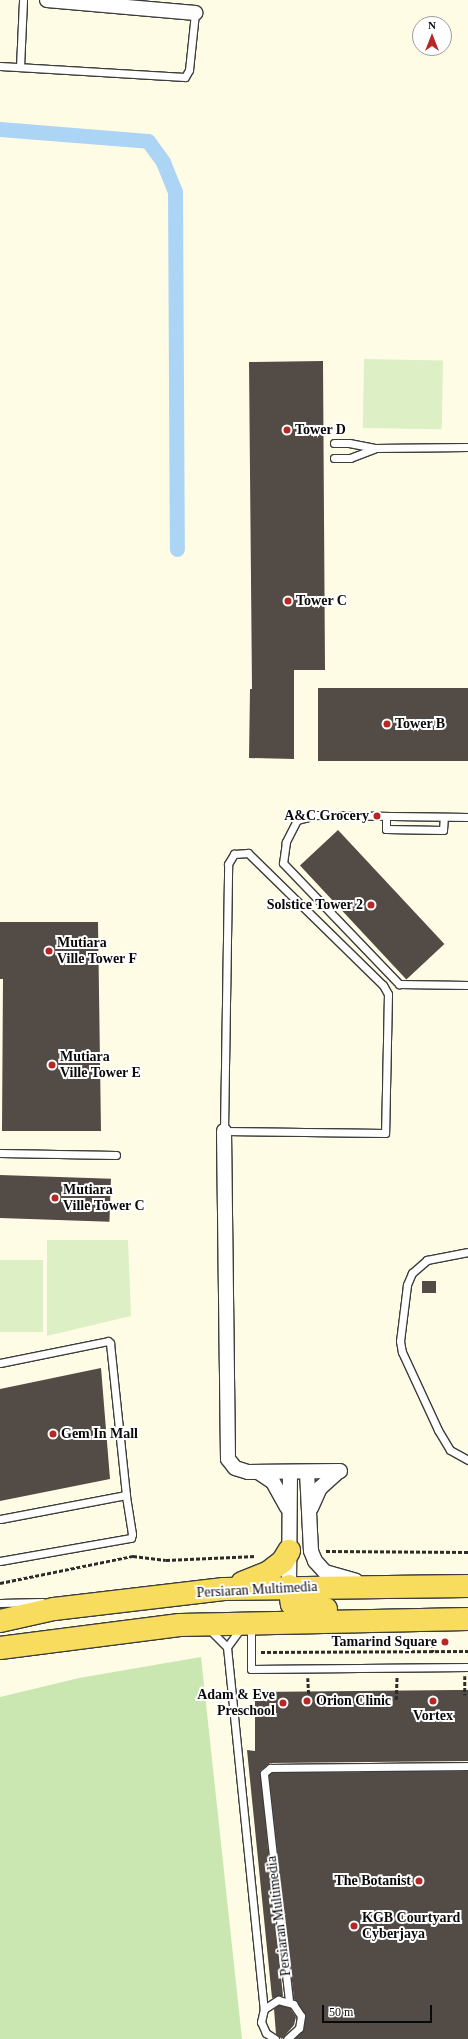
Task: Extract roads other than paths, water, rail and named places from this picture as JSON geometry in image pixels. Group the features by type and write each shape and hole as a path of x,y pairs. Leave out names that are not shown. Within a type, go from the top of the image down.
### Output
{"main road":[{"path":"224,1588 269,1572 283,1561 289,1551"},
{"path":"289,1586 292,1604 298,1608 356,1609 375,1613 389,1620"},
{"name":"Persiaran Multimedia","path":"0,1621 54,1609 84,1608 224,1588 289,1586 468,1586"},
{"path":"0,1648 134,1629 202,1624 468,1619"}],"street":[{"path":"47,0 195,13"},
{"path":"224,1131 226,1450 228,1459 235,1468 248,1472 339,1471 320,1488 311,1506 309,1520"},
{"path":"258,1472 266,1476 279,1489 289,1515"},
{"path":"289,1586 290,1472"},
{"path":"307,1472 311,1551 315,1561 325,1572 346,1579 382,1586"}],"lane":[{"path":"20,67 23,0"},
{"path":"0,66 185,77 189,70 195,13"},
{"path":"334,443 349,443 374,448 468,447"},
{"path":"334,458 350,458 374,448"},
{"path":"468,817 316,815 297,820 286,842 283,863 399,984 468,985"},
{"path":"386,817 386,829 443,830 444,817"},
{"path":"248,853 382,985 388,994 387,1131 382,1133 224,1131 228,864 234,854 248,853"},
{"path":"0,1153 116,1154"},
{"path":"468,1252 427,1260 412,1272 407,1285 400,1341 402,1352 438,1430 450,1450 468,1460"},
{"path":"0,1363 108,1341 110,1343 126,1494 132,1534 130,1538 0,1561"},
{"path":"0,1519 126,1494"},
{"path":"0,1603 57,1601 84,1608"},
{"path":"227,1647 248,1623"},
{"path":"248,1623 251,1669 466,1667"},
{"path":"202,1624 227,1647 232,1711 264,2009 261,2022 266,2036 275,2039"},
{"name":"Persiaran Multimedia","path":"289,2001 264,1773 270,1768 468,1766"},
{"path":"264,2009 272,2002 289,2001 297,2007 301,2016 299,2028 289,2038"}],"waterway":[{"path":"0,129 148,141 163,162 175,192 177,549"}],"place":[{"name":"Tower D","path":"287,430"},
{"name":"Tower C","path":"288,601"},
{"name":"Tower B","path":"387,724"},
{"name":"A&C Grocery","path":"377,816"},
{"name":"Solstice Tower 2","path":"371,905"},
{"name":"Mutiara Ville Tower F","path":"49,951"},
{"name":"Mutiara Ville Tower E","path":"52,1065"},
{"name":"Mutiara Ville Tower C","path":"55,1198"},
{"name":"Gem In Mall","path":"53,1434"},
{"name":"Tamarind Square","path":"445,1642"},
{"name":"Orion Clinic","path":"307,1701"},
{"name":"Vortex","path":"433,1701"},
{"name":"Adam & Eve Preschool","path":"283,1703"},
{"name":"The Botanist","path":"419,1881"},
{"name":"KGB Courtyard Cyberjaya","path":"354,1926"}]}
